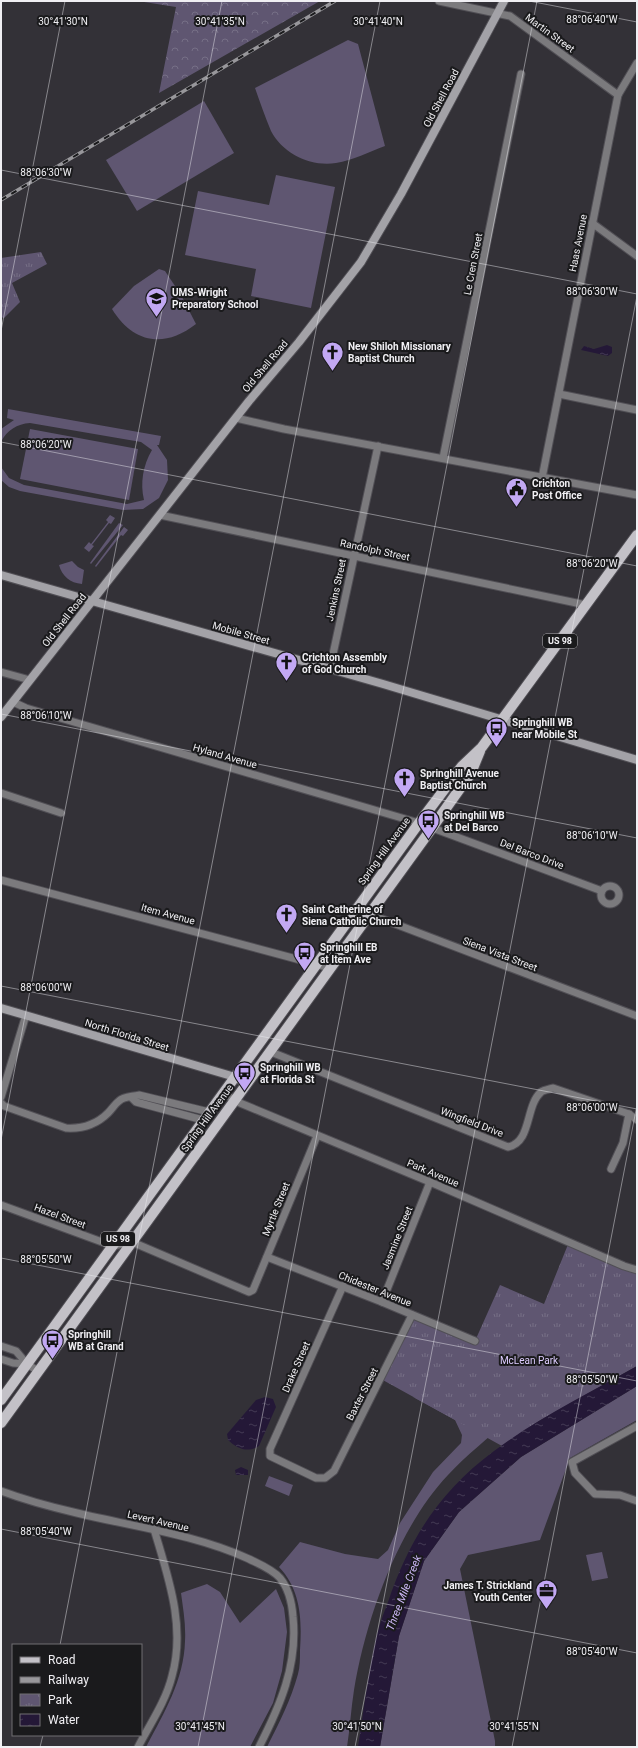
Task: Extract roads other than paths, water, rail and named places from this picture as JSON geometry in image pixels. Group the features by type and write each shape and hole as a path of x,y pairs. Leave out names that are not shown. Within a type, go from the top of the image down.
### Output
{"main road":[{"name":"Spring Hill Avenue","path":"1,1400 419,823 462,766 482,747 637,535"},
{"name":"Spring Hill Avenue","path":"1,1423 432,828 471,773 482,747"}],"street":[{"name":"Martin Street","path":"439,1 510,16 618,95"},
{"name":"Old Shell Road","path":"1,717 270,374 319,317 368,251 401,194 504,1"},
{"name":"Haas Avenue","path":"542,478 618,95 637,63"},
{"name":"Le Cren Street","path":"443,458 520,74"},
{"path":"592,224 637,256"},
{"path":"558,394 637,410"},
{"path":"236,418 253,423 637,495"},
{"name":"Jenkins Street","path":"330,668 378,446"},
{"name":"Randolph Street","path":"160,515 586,605"},
{"name":"Mobile Street","path":"1,575 330,668 637,760"},
{"path":"1,672 30,680"},
{"name":"Hyland Avenue","path":"13,702 26,708 432,828"},
{"path":"1,793 61,813"},
{"name":"Del Barco Drive","path":"432,828 602,891"},
{"name":"Item Avenue","path":"1,880 330,968"},
{"name":"Siena Vista Street","path":"356,909 637,1016"},
{"name":"North Florida Street","path":"1,1008 235,1077 246,1084"},
{"path":"1,1097 26,1015"},
{"name":"Wingfield Drive","path":"271,1052 508,1147 515,1146 522,1137 534,1104 541,1092 553,1088 629,1114 637,1120"},
{"name":"Park Avenue","path":"223,1093 234,1101 430,1182 624,1266 637,1270"},
{"path":"1,1103 4,1106 54,1125 76,1129 97,1122 108,1113 118,1101 124,1098 132,1098 139,1095 206,1116"},
{"path":"610,1169 623,1143 629,1114"},
{"name":"Myrtle Street","path":"132,1242 249,1292 253,1290 317,1136"},
{"name":"Jasmine Street","path":"382,1302 430,1182"},
{"name":"Hazel Street","path":"1,1205 113,1246"},
{"path":"113,1246 132,1242"},
{"name":"Chidester Avenue","path":"267,1257 343,1286 475,1341"},
{"name":"Drake Street","path":"325,1478 316,1478 270,1456 270,1449 343,1286"},
{"name":"Baxter Street","path":"325,1478 334,1470 412,1315"},
{"path":"1,1346 16,1351 27,1364 38,1371"},
{"path":"1,1359 13,1363 27,1364"},
{"path":"637,1426 572,1462 575,1473 595,1494 620,1495 637,1501"},
{"name":"Levert Avenue","path":"1,1491 77,1513 180,1535 223,1549 265,1567 280,1578 292,1601 294,1627 291,1665 282,1699 259,1747"},
{"path":"138,1747 163,1699 172,1676 177,1641 174,1597 154,1529"}],"water":[{"path":"607,345 612,347 612,353 608,356 581,350 584,346 594,349"},
{"name":"Three Mile Creek","path":"637,1366 637,1386 521,1457 459,1512 424,1561 399,1636 380,1747 358,1747 366,1690 379,1626 396,1579 406,1557 429,1518 442,1500 475,1466 511,1439 582,1396"},
{"path":"265,1397 273,1399 276,1407 259,1446 247,1450 235,1446 228,1440 227,1434 256,1400"},
{"path":"241,1467 248,1470 248,1475 236,1475 235,1470"}],"railway":[{"path":"1,200 335,1"}],"place":[{"name":"UMS-Wright Preparatory School","path":"157,318"},
{"name":"New Shiloh Missionary Baptist Church","path":"333,372"},
{"name":"Crichton Post Office","path":"517,508"},
{"name":"Crichton Assembly of God Church","path":"287,682"},
{"name":"Springhill WB near Mobile St","path":"496,748"},
{"name":"Springhill Avenue Baptist Church","path":"404,798"},
{"name":"Springhill WB at Del Barco","path":"428,840"},
{"name":"Saint Catherine of Siena Catholic Church","path":"287,934"},
{"name":"Springhill EB at Item Ave","path":"304,972"},
{"name":"Springhill WB at Florida St","path":"245,1092"},
{"name":"Springhill WB at Grand","path":"52,1360"},
{"name":"James T. Strickland Youth Center","path":"547,1610"}],"park label":[{"name":"McLean Park","path":"529,1360"}]}
